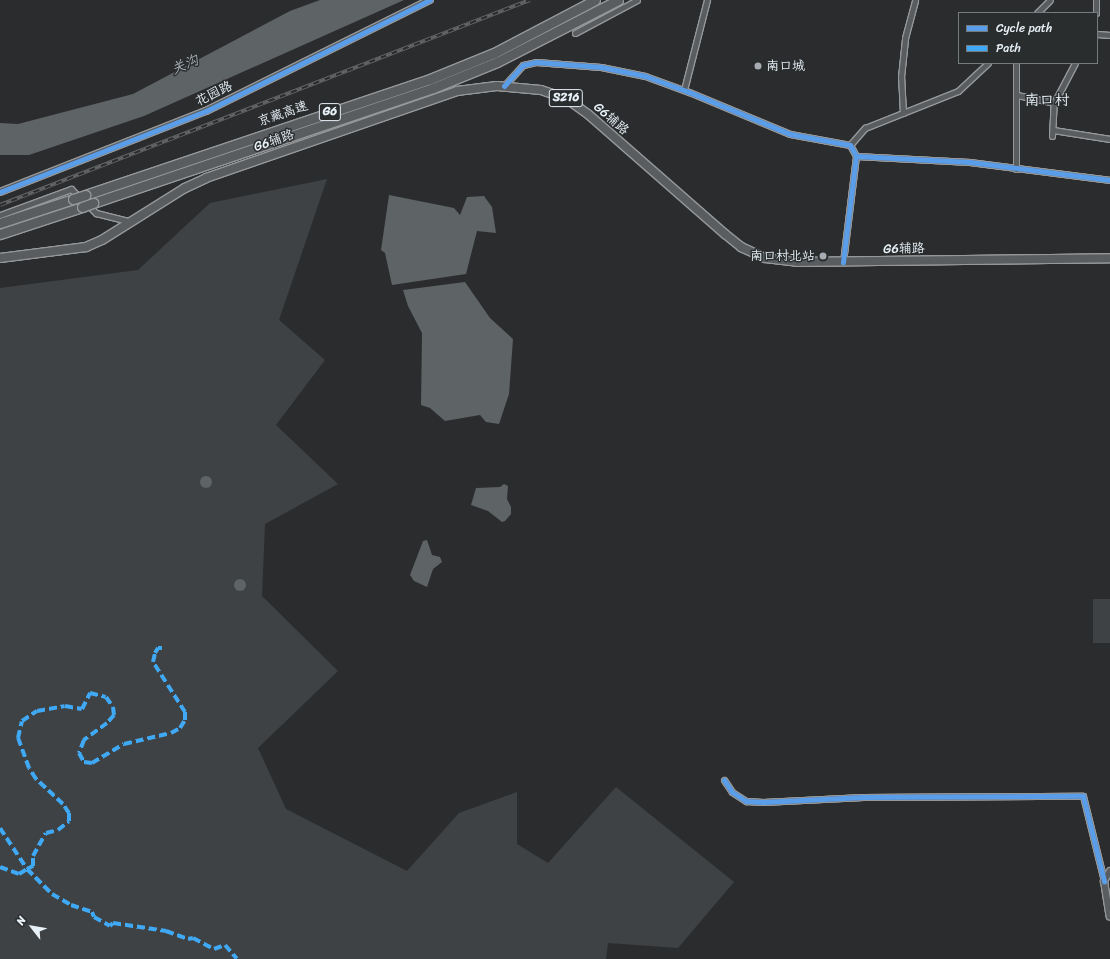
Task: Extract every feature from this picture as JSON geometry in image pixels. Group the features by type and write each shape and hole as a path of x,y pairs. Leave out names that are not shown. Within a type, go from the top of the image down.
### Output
{"highway":[{"name":"京藏高速","path":"0,223 430,79 494,53 595,0"},
{"path":"0,234 433,88 574,28 618,0"}],"main road":[{"name":"G6辅路","path":"0,258 86,247 132,222 185,188 226,170 456,91 475,87 504,86 541,90 567,99 589,115 724,234 753,254 779,261 843,262 1110,258"}],"street":[{"name":"花园路","path":"0,192 206,111 430,0"},
{"path":"574,28 638,0"},
{"path":"684,90 707,0"},
{"path":"903,113 901,78 905,38 915,0"},
{"path":"1038,12 1050,0"},
{"path":"1096,0 1096,12"},
{"path":"1098,34 1110,35"},
{"path":"504,86 523,65 536,62 601,67 645,76 684,90 790,134 850,146 856,156 843,262"},
{"path":"850,146 865,128 958,91 987,64"},
{"path":"1016,64 1016,169"},
{"path":"1052,136 1054,103 1074,64"},
{"path":"1017,95 1054,103"},
{"path":"1053,130 1110,139"},
{"path":"856,156 970,162 1110,180"},
{"path":"0,215 71,189 96,213 132,222"},
{"path":"724,780 732,792 746,801 763,802 863,798 1083,796 1104,881 1110,917"},
{"path":"1104,881 1110,871"}],"shaded area":[{"path":"320,0 404,0 144,116 29,155 0,155 0,123 18,124 133,94 290,11"},
{"path":"327,179 279,320 325,360 276,425 338,484 265,524 262,596 338,671 258,748 286,809 407,871 459,813 517,792 517,844 548,863 616,787 734,882 678,948 608,943 606,959 0,959 0,288 138,270 210,203"},
{"path":"389,195 454,208 460,215 467,197 484,196 492,207 496,233 477,231 466,274 392,285 385,253 381,250"},
{"path":"465,282 490,318 513,339 509,394 499,424 486,422 480,415 445,421 430,408 421,405 422,333 408,306 403,290"},
{"path":"206,476 210,478 212,482 210,486 206,488 202,486 200,482 202,478"},
{"path":"504,484 508,486 507,499 511,507 511,514 505,521 502,522 488,511 471,505 476,488 500,487"},
{"path":"427,540 432,555 440,557 442,562 433,569 427,587 414,581 410,575 423,541"},
{"path":"240,579 244,581 246,585 244,589 240,591 236,589 234,585 236,581"},
{"path":"1093,599 1110,599 1110,643 1093,643"}],"railway":[{"path":"0,205 530,0"}],"marked path":[{"path":"0,828 27,869 33,866 33,856 46,833 58,830 69,821 69,813 63,804 36,779 29,768 18,738 22,721 37,711 65,706 82,709 90,693 106,697 113,707 114,715 107,723 84,740 79,753 84,762 92,763 124,744 171,733 180,728 185,720 185,712 153,662 158,648 162,648"},
{"path":"0,867 19,874 27,869 52,894 71,905 92,912 94,917 110,926 113,923 166,931 188,939 193,938 214,949 225,945 237,959"}],"cycle path":[{"path":"0,192 206,111 430,0"},
{"path":"504,86 523,65 536,62 601,67 645,76 689,92 790,134 850,145 856,156 843,262"},
{"path":"856,156 970,162 1110,180"},
{"path":"724,780 732,792 746,801 763,802 863,797 1083,796 1104,881"}],"place":[{"name":"南口城","path":"758,66"},
{"name":"南口村北站","path":"823,256"}],"district":[{"name":"南口村","path":"1047,101"}],"water label":[{"name":"关沟","path":"185,65"}]}
